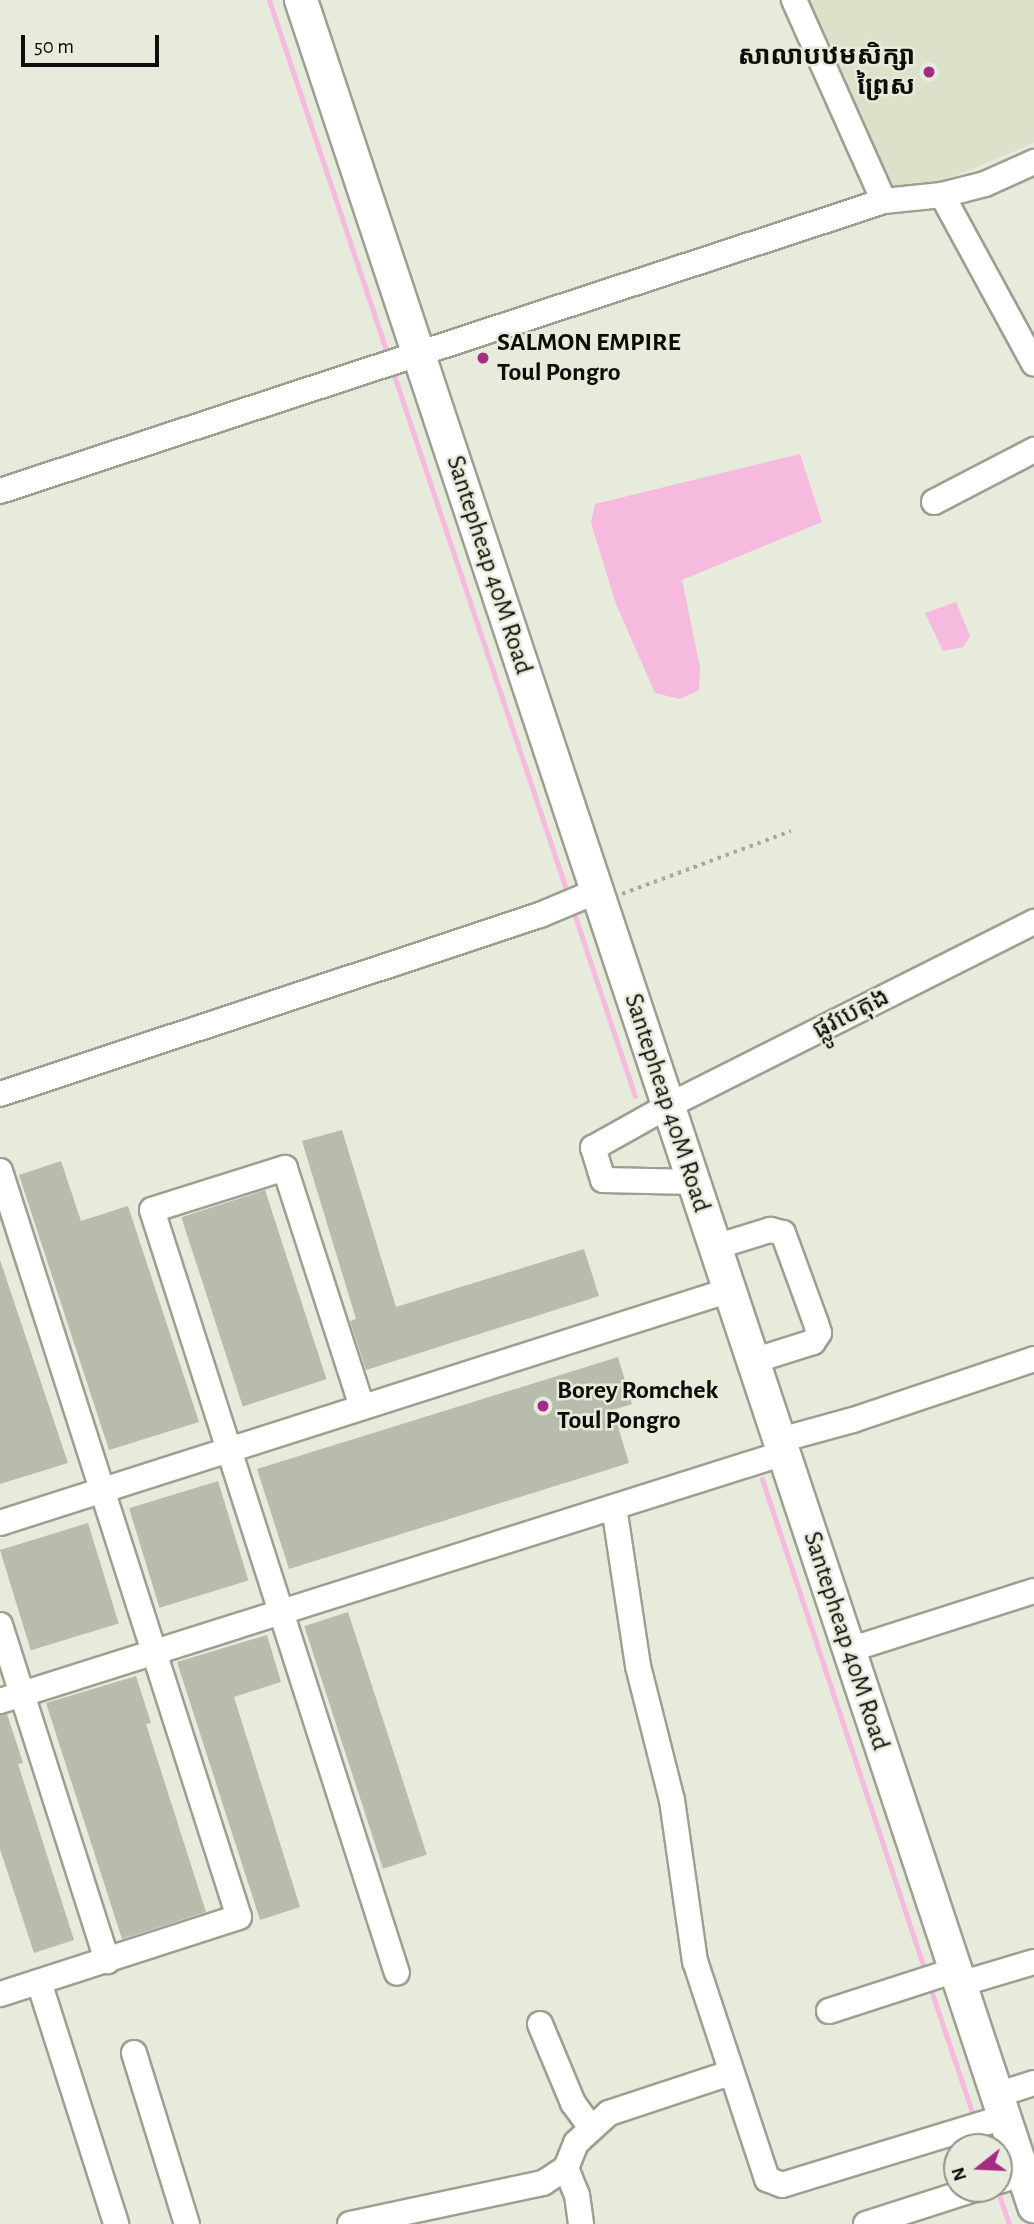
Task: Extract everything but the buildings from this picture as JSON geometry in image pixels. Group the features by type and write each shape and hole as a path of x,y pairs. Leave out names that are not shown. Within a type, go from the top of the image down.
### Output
{"main road":[{"name":"Santepheap 40M Road","path":"301,0 409,356 593,898 694,1182 955,1975 1001,2133"},
{"name":"Santepheap 40M Road","path":"1013,2181 1034,2206"}],"street":[{"path":"794,0 884,201"},
{"path":"0,491 884,201 942,195 985,184 1034,162"},
{"path":"942,195 1034,365"},
{"path":"933,502 1034,450"},
{"path":"0,1094 593,898"},
{"name":"ផ្លូវបេតុង","path":"694,1182 603,1180 593,1149 668,1106 1034,922"},
{"path":"362,1407 285,1168 152,1210 397,1973"},
{"path":"0,1171 239,1917 0,1994"},
{"path":"715,1247 771,1230 783,1233 816,1323 819,1334 813,1342 753,1361"},
{"path":"0,1522 730,1290"},
{"path":"11,1697 614,1507 853,1420 1034,1359"},
{"path":"614,1507 638,1666 672,1800 695,1961 767,2179 774,2184 964,2130 997,2111 1034,2083"},
{"path":"849,1650 1034,1591"},
{"path":"0,1625 11,1697 107,1961"},
{"path":"829,2011 920,1982 1034,1962"},
{"path":"39,1982 116,2224"},
{"path":"540,2024 573,2103 590,2126"},
{"path":"134,2053 187,2224"},
{"path":"350,2224 542,2183 566,2168 576,2143 590,2126 621,2108 730,2073"},
{"path":"566,2168 575,2186 581,2224"},
{"path":"866,2224 943,2199"}],"path":[{"path":"593,898 791,831"}],"shaded area":[{"name":"សាលាបឋមសិក្សា ព្រៃស","path":"795,0 1034,0 1034,143 880,207"},
{"path":"800,454 822,522 682,580 700,667 699,690 680,699 655,693 616,604 591,523 595,504"},
{"path":"956,602 970,636 963,647 943,651 925,613"}],"waterway":[{"path":"269,0 388,356"},
{"path":"392,369 569,898"},
{"path":"573,910 635,1096"},
{"path":"762,1479 925,1971"},
{"path":"929,1984 975,2121"},
{"path":"1002,2203 1009,2224"}],"place":[{"name":"សាលាបឋមសិក្សា ព្រៃស","path":"929,72"},
{"name":"SALMON EMPIRE Toul Pongro","path":"483,358"},
{"name":"Borey Romchek Toul Pongro","path":"543,1406"}]}
